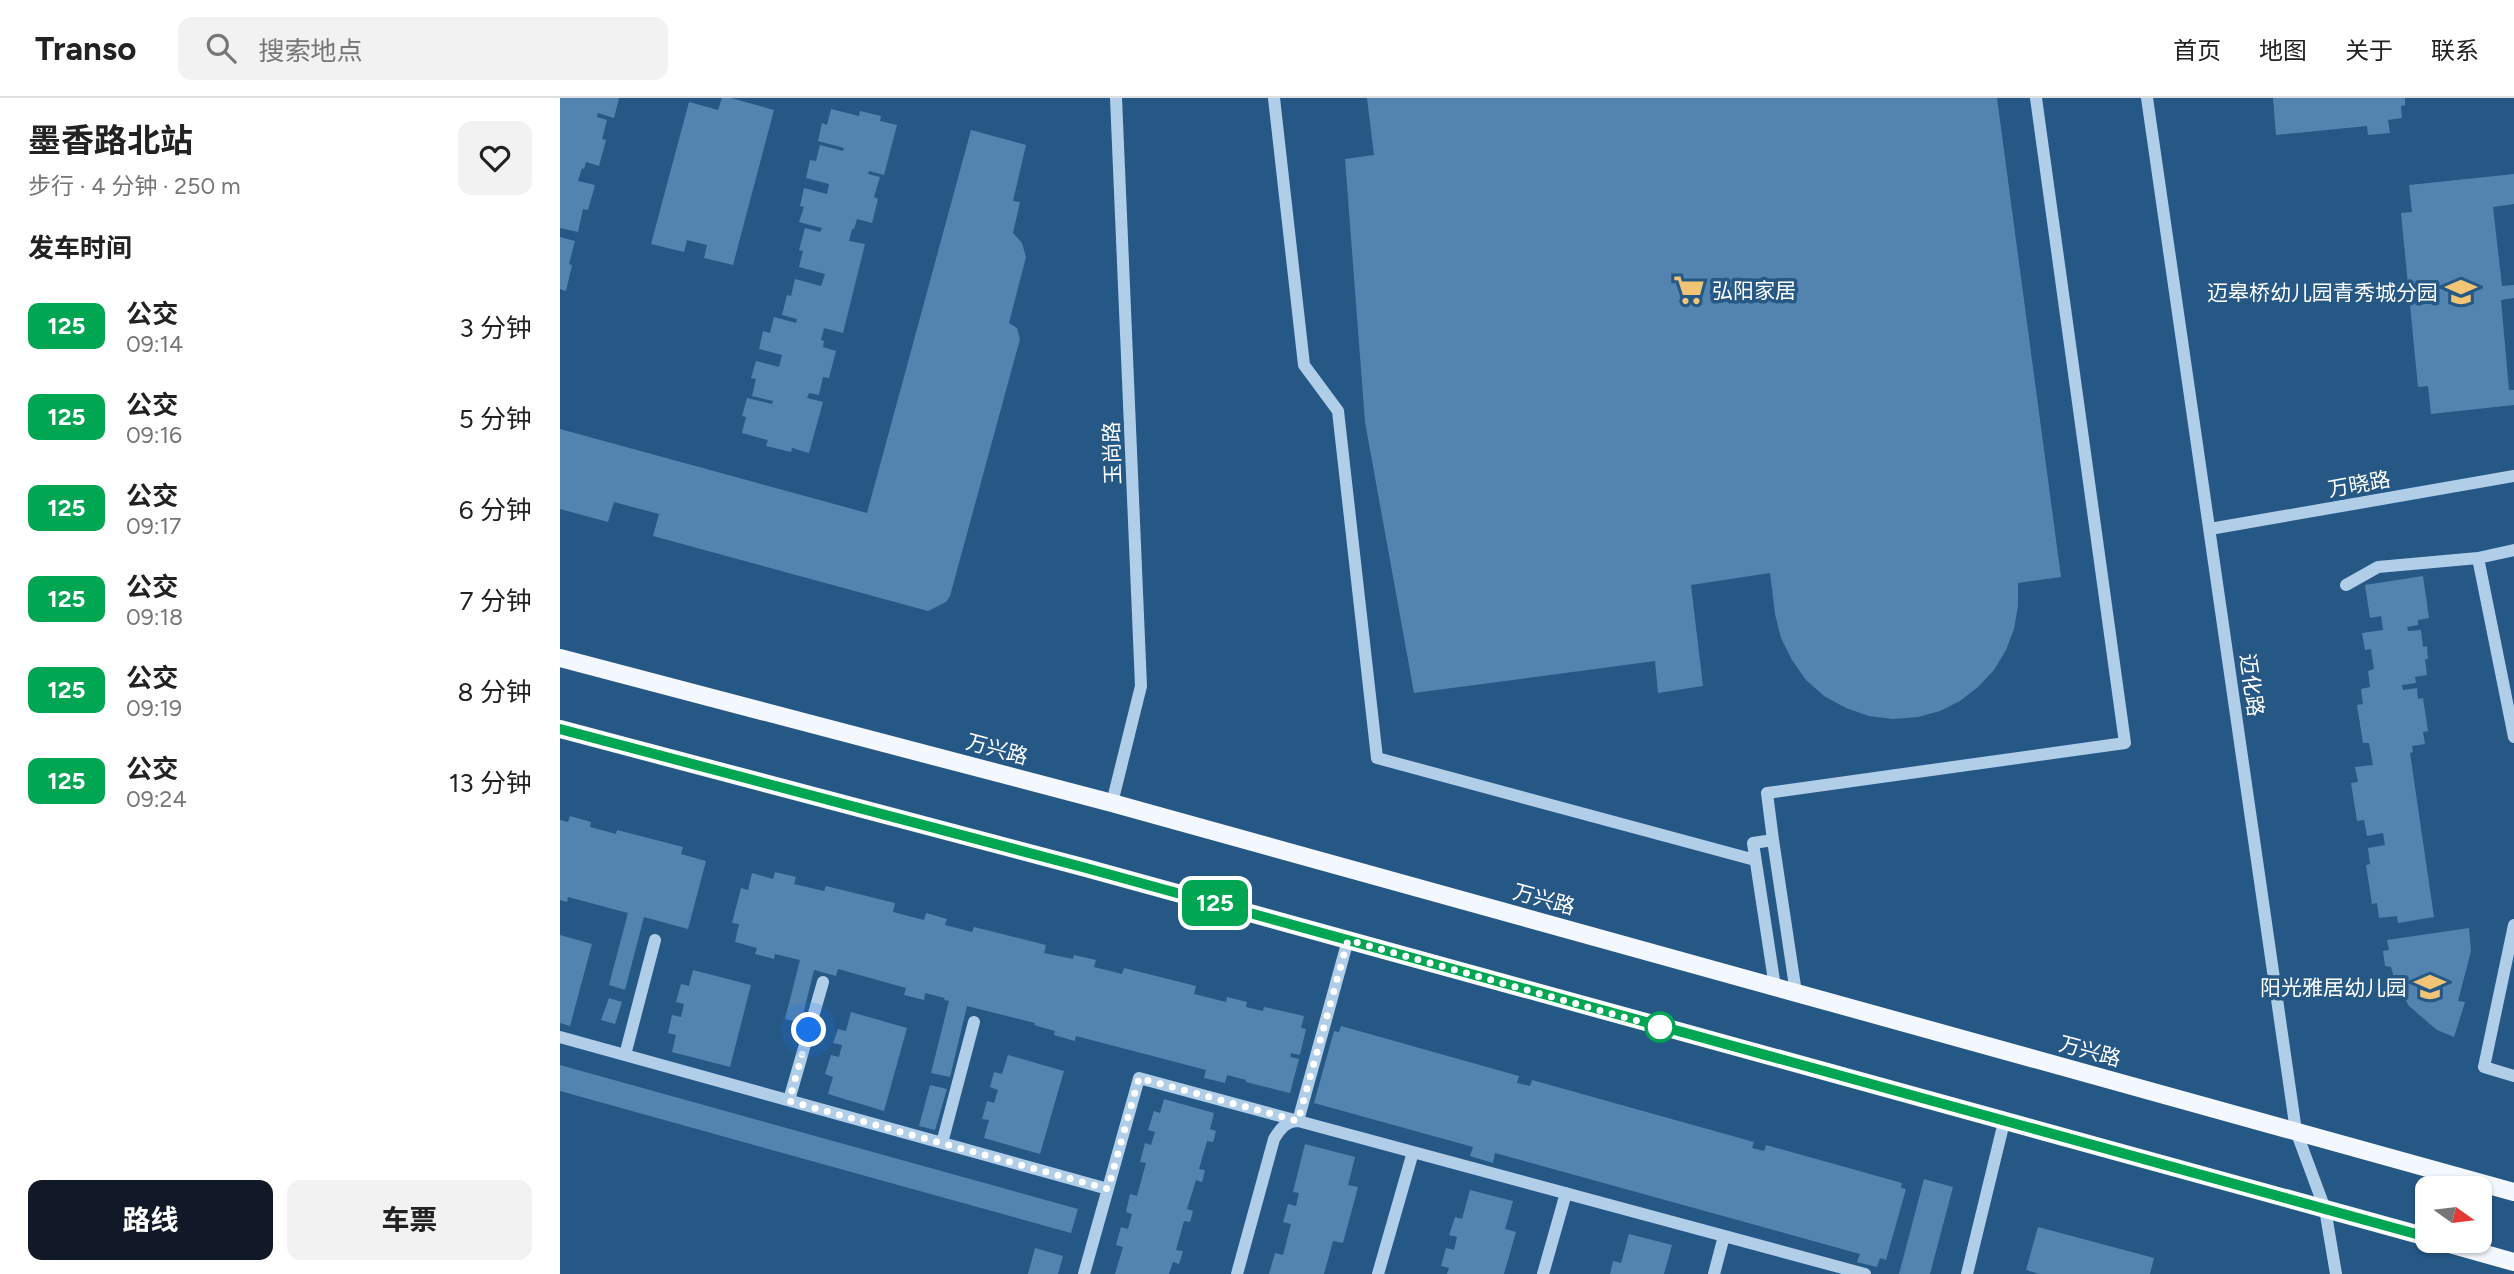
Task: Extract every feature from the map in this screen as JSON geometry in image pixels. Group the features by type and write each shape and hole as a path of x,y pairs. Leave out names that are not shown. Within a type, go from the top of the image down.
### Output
{"main road":[{"name":"万兴路","path":"560,658 1112,803 2514,1192"},
{"path":"560,729 1086,868 2415,1234"},
{"path":"2482,1253 2514,1262"}],"street":[{"name":"玉尚路","path":"1112,803 1141,686 1116,98"},
{"path":"1274,98 1304,365 1338,411 1377,758 1755,860"},
{"path":"1796,993 1766,793 2125,743 2036,98"},
{"name":"迈化路","path":"2147,98 2297,1131 2325,1209 2336,1274"},
{"name":"万晓路","path":"2210,529 2514,476"},
{"path":"2346,585 2378,567 2478,558 2514,551"},
{"path":"2478,558 2514,737"},
{"path":"1773,839 1753,843 1774,987"},
{"path":"2514,925 2484,1067 2514,1076"},
{"path":"625,1055 655,940"},
{"path":"1298,1121 1348,940"},
{"path":"789,1101 823,982"},
{"path":"942,1143 974,1022"},
{"path":"560,1037 1108,1189"},
{"path":"1084,1274 1139,1078 1865,1274"},
{"path":"1237,1274 1274,1139 1284,1125 1298,1121"},
{"path":"1967,1274 2004,1122"},
{"path":"1378,1274 1413,1152"},
{"path":"1543,1274 1566,1193"},
{"path":"1714,1274 1724,1236"}],"building":[{"path":"560,98 619,98 614,118 598,113 597,117 607,120 602,139 606,140 599,166 586,162 578,181 595,185 588,210 583,209 578,232 560,228"},
{"path":"722,98 774,110 733,265 704,258 707,245 687,240 684,252 651,244 689,102 718,110"},
{"name":"弘阳家居","path":"1367,98 1997,98 2061,577 2018,583 2014,629 1994,670 1960,701 1940,711 1918,717 1893,719 1869,716 1846,708 1824,696 1806,680 1792,660 1781,638 1770,573 1691,585 1703,686 1658,693 1655,661 1414,693 1365,422 1345,159 1374,155"},
{"path":"2273,98 2405,98 2405,105 2401,106 2402,118 2388,120 2390,133 2368,135 2367,126 2276,135"},
{"path":"831,109 859,116 860,111 881,116 880,121 897,125 884,175 869,171 868,174 880,177 874,197 878,199 872,223 857,219 852,229 849,241 865,244 843,333 824,328 821,340 824,341 823,347 836,351 829,378 823,377 819,395 809,393 807,398 823,402 809,453 792,448 791,452 766,446 768,440 742,433 746,417 742,416 747,398 772,404 773,401 752,396 756,379 751,378 756,361 779,367 782,355 759,349 763,331 770,333 774,317 796,323 797,319 782,315 795,279 821,286 825,274 799,267 803,251 799,250 805,228 820,232 822,228 799,222 804,207 800,206 804,188 827,194 829,184 806,178 810,160 816,161 820,145 843,151 844,148 818,141 822,123 827,125"},
{"path":"971,130 1026,145 1013,201 1020,202 1013,233 1022,243 1026,257 1009,323 1017,328 1020,339 950,596 946,602 928,611 653,536 659,514 614,502 608,522 560,509 560,429 867,513"},
{"name":"迈皋桥幼儿园青秀城分园","path":"2514,174 2514,204 2493,207 2502,286 2514,285 2514,298 2501,300 2509,390 2514,390 2514,405 2431,414 2428,386 2418,387 2401,213 2412,212 2409,185"},
{"path":"560,237 575,241 566,291 560,289"},
{"path":"2423,576 2429,618 2418,620 2418,625 2407,627 2408,631 2421,630 2423,647 2427,646 2427,675 2415,677 2416,683 2402,685 2403,690 2417,688 2418,699 2423,698 2428,731 2423,732 2425,744 2412,746 2413,752 2410,753 2434,917 2398,923 2397,916 2379,918 2377,903 2372,904 2366,865 2370,864 2368,848 2385,845 2383,833 2367,836 2364,820 2357,821 2351,783 2358,782 2355,767 2373,765 2369,743 2363,743 2357,705 2363,704 2361,689 2370,687 2368,671 2374,669 2371,649 2365,650 2362,633 2383,630 2381,616 2370,618 2365,585"},
{"path":"570,816 591,822 590,827 616,834 617,830 683,847 681,854 706,861 688,929 644,917 625,990 609,985 628,913 568,897 567,902 560,900 560,820 568,822"},
{"path":"775,872 796,877 794,884 824,891 826,886 895,903 893,912 924,920 926,913 947,919 945,925 972,932 974,927 1046,945 1044,953 1096,960 1094,967 1122,974 1124,968 1196,986 1194,994 1226,1002 1227,997 1247,1002 1246,1007 1263,1011 1264,1007 1304,1016 1301,1028 1306,1029 1300,1055 1291,1053 1290,1057 1299,1059 1290,1093 1227,1075 1225,1083 1204,1078 1206,1070 1076,1036 1075,1041 1054,1035 1055,1031 1034,1025 1035,1023 967,1006 950,1077 931,1073 949,1001 925,993 924,1000 904,995 906,988 838,969 836,976 814,970 801,1023 785,1019 800,960 775,954 774,959 755,954 757,948 735,942 739,924 732,923 741,888 748,890 752,873 773,879"},
{"name":"阳光雅居幼儿园","path":"2469,928 2471,951 2458,1001 2465,1002 2454,1037 2437,1030 2409,1006 2395,981 2391,967 2385,966 2383,951 2389,950 2387,940"},
{"path":"560,935 592,944 570,1026 560,1023"},
{"path":"693,970 751,985 730,1067 672,1052 676,1035 668,1033 672,1015 681,1017 684,1004 676,1002 681,984 689,986"},
{"path":"609,998 622,1002 615,1024 601,1020"},
{"path":"851,1012 907,1028 884,1111 828,1094 833,1077 825,1074 831,1055 839,1057 842,1045 833,1043 838,1029 846,1031"},
{"path":"1341,1026 1519,1076 1517,1083 1530,1086 1532,1080 1754,1142 1752,1148 1764,1151 1766,1145 1902,1183 1901,1188 1906,1189 1886,1260 1880,1258 1877,1267 1857,1262 1860,1254 1495,1153 1493,1163 1470,1156 1473,1147 1314,1103 1334,1031 1339,1032"},
{"path":"1008,1055 1064,1071 1040,1154 984,1138 989,1120 982,1119 987,1101 994,1103 998,1090 990,1087 994,1072 1002,1074"},
{"path":"560,1065 1078,1209 1071,1233 560,1091"},
{"path":"930,1085 947,1089 935,1130 919,1126"},
{"path":"1164,1099 1214,1113 1210,1129 1216,1131 1213,1142 1207,1141 1199,1169 1205,1170 1202,1182 1196,1180 1187,1209 1193,1211 1190,1222 1184,1221 1176,1250 1183,1251 1179,1264 1173,1262 1169,1274 1115,1274 1123,1247 1116,1245 1121,1227 1128,1229 1132,1214 1126,1212 1130,1194 1137,1196 1146,1163 1140,1162 1145,1143 1151,1145 1155,1132 1148,1130 1154,1111 1160,1113"},
{"path":"1305,1144 1355,1157 1348,1185 1358,1187 1343,1243 1333,1241 1324,1274 1269,1274 1275,1253 1283,1255 1291,1224 1283,1222 1288,1204 1296,1206 1299,1193 1293,1192"},
{"path":"1924,1179 1953,1187 1930,1274 1899,1274"},
{"path":"1470,1190 1513,1201 1505,1229 1516,1232 1504,1274 1447,1274 1449,1268 1441,1266 1446,1248 1454,1250 1457,1237 1449,1235 1455,1217 1462,1219"},
{"path":"2038,1227 2154,1258 2150,1274 2039,1274 2026,1270"},
{"path":"1629,1234 1672,1245 1664,1274 1610,1274 1613,1261 1621,1263"},
{"path":"1035,1248 1063,1256 1058,1274 1028,1274"}],"bus line":[{"name":"125","path":"560,729 1086,868 2415,1234"}],"place":[{"name":"弘阳家居","path":"1689,290"},
{"name":"迈皋桥幼儿园青秀城分园","path":"2461,292"},
{"name":"阳光雅居幼儿园","path":"2430,987"}],"route":[{"path":"809,1030 789,1101 1108,1189 1139,1078 1298,1121 1348,940 1663,1028 1660,1027"}]}
